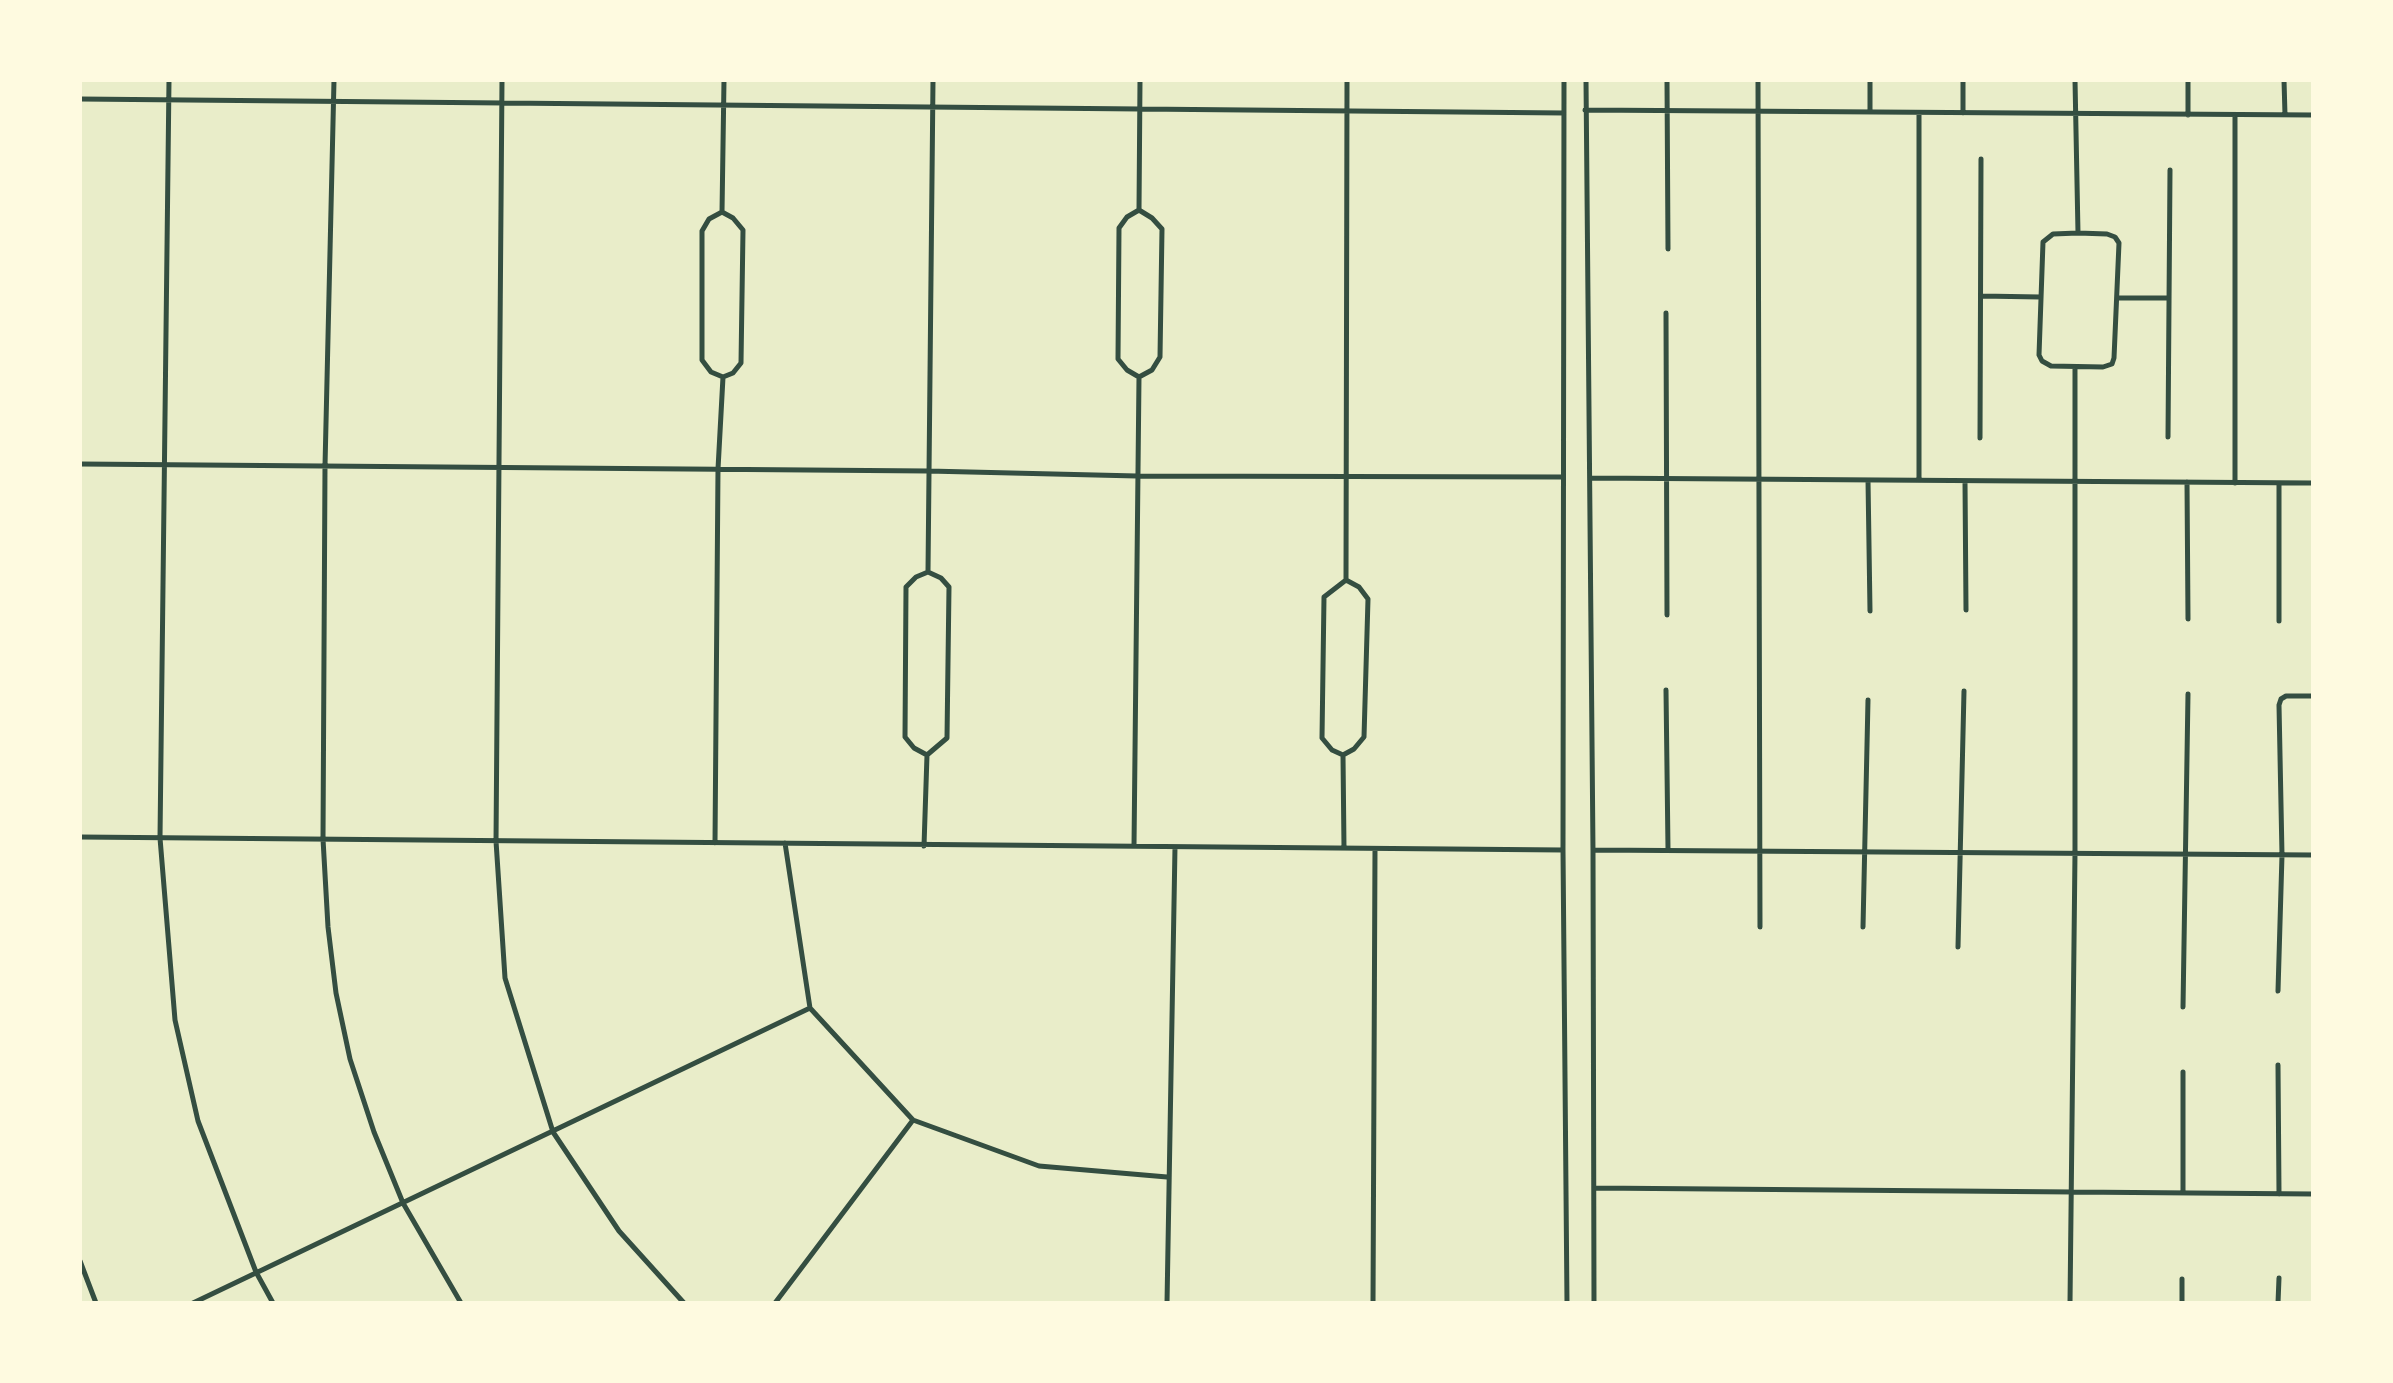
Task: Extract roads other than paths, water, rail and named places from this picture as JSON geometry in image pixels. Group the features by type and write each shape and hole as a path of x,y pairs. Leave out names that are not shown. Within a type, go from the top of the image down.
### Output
{"street":[{"path":"169,80 160,838 175,1020 198,1121 256,1272 273,1303"},
{"path":"334,80 325,466 323,839 328,927 336,993 350,1059 374,1132 403,1203 461,1303"},
{"path":"502,80 496,841 505,978 553,1132 619,1231 684,1303"},
{"path":"722,212 724,80"},
{"path":"928,572 933,80"},
{"path":"1139,210 1140,80"},
{"path":"1346,580 1347,80"},
{"path":"1564,80 1562,477 1567,1303"},
{"path":"1586,80 1594,1303"},
{"path":"1667,80 1668,249"},
{"path":"1758,80 1760,927"},
{"path":"1870,80 1870,112"},
{"path":"1963,80 1963,113"},
{"path":"2075,80 2078,233"},
{"path":"2188,80 2188,115"},
{"path":"2284,80 2285,115"},
{"path":"80,99 1564,113"},
{"path":"1585,110 2313,115"},
{"path":"1919,113 1919,480"},
{"path":"2235,115 2235,483"},
{"path":"1980,438 1981,159"},
{"path":"2168,437 2170,170"},
{"path":"1139,210 1162,229 1160,357 1152,370 1139,377"},
{"path":"1139,210 1127,217 1119,228 1118,359 1127,370 1139,377"},
{"path":"722,212 733,218 743,230 741,363 733,373 723,377 711,372 702,360 702,231 709,219 722,212"},
{"path":"2053,234 2107,234 2115,237 2119,243 2118,298 2112,364 2103,367 2051,366 2042,361 2039,355 2040,297 2043,242 2053,234"},
{"path":"1981,296 2040,297"},
{"path":"2118,298 2168,298"},
{"path":"1666,313 1667,615"},
{"path":"2070,1303 2075,853 2075,367"},
{"path":"715,843 718,469 723,377"},
{"path":"1134,847 1139,377"},
{"path":"80,464 928,471 1137,476 1562,477"},
{"path":"1590,478 2313,483"},
{"path":"1868,480 1870,611"},
{"path":"1965,481 1966,610"},
{"path":"2187,482 2188,619"},
{"path":"2279,483 2279,621"},
{"path":"924,846 927,755 947,738 949,587 941,578 928,572 916,577 906,587 905,722 905,737 914,748 927,755"},
{"path":"1343,755 1354,749 1364,737 1368,599 1359,587 1346,580"},
{"path":"1343,755 1332,750 1322,738 1324,597 1346,580"},
{"path":"1666,690 1668,849"},
{"path":"1958,947 1964,691"},
{"path":"2183,1007 2188,694"},
{"path":"2278,991 2282,855 2279,705 2286,696 2313,696"},
{"path":"1863,927 1868,700"},
{"path":"1343,755 1344,848"},
{"path":"80,837 1563,850"},
{"path":"785,843 810,1008 913,1120 1039,1166 1167,1177"},
{"path":"1167,1303 1175,847"},
{"path":"1373,1303 1375,849"},
{"path":"1593,850 2313,855"},
{"path":"193,1303 810,1008"},
{"path":"2278,1065 2279,1194"},
{"path":"2183,1072 2183,1192"},
{"path":"775,1303 913,1120"},
{"path":"1594,1188 2313,1194"},
{"path":"80,1261 96,1303"},
{"path":"2278,1303 2279,1278"},
{"path":"2182,1279 2182,1303"}]}
